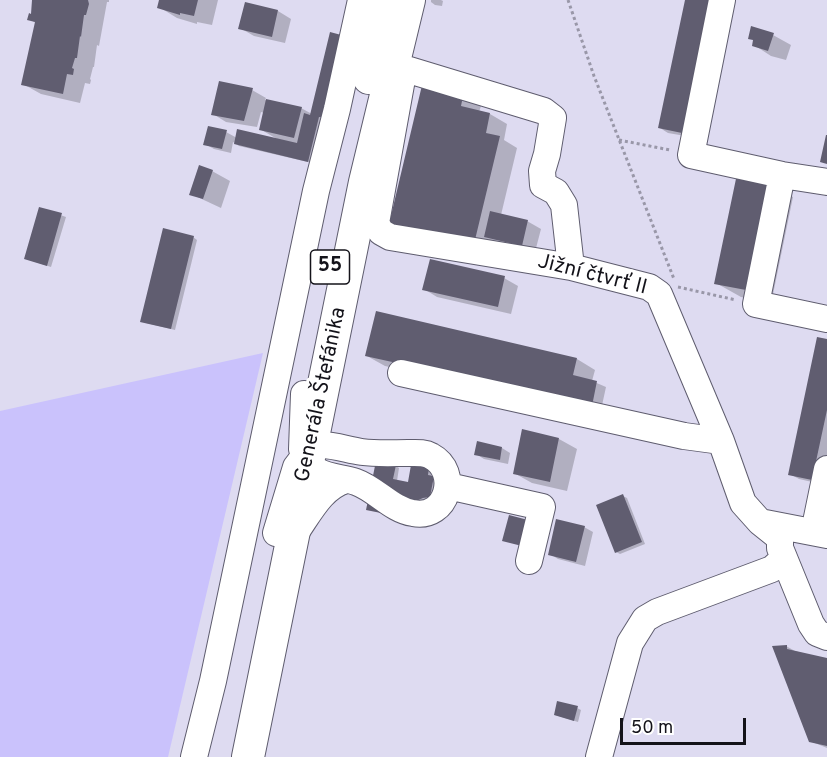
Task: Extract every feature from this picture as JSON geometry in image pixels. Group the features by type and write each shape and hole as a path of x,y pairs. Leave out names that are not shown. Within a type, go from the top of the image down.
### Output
{"main road":[{"name":"Generála Štefánika","path":"229,757 284,535 313,396 386,0"},
{"name":"Generála Štefánika","path":"248,757 284,535 307,457 313,396 409,0"}],"street":[{"path":"194,757 213,681 314,203 361,0"},
{"path":"722,0 691,155 782,175 827,182"},
{"name":"Jižní čtvrť II","path":"571,267 564,204 556,192 543,185 542,171 548,154 553,118 544,111 409,70 402,80 376,223 381,232 390,237 474,249 571,267 633,282 649,287 659,294 721,441 743,504 780,538 780,548 811,624 817,633 827,637"},
{"path":"782,175 756,304 827,319"},
{"path":"401,374 721,441"},
{"path":"313,396 335,440 351,450"},
{"path":"321,445 351,450 364,453 419,453 430,456 444,467 448,476 445,498 434,510 414,514 403,510 358,483 331,478 318,472 307,457 321,445"},
{"path":"760,522 820,533 827,469"},
{"path":"284,535 330,487 345,480"},
{"path":"448,486 542,507 529,561"},
{"path":"599,757 630,643 645,619 657,612 772,569 784,558"}],"path":[{"path":"568,0 594,76 681,297"},
{"path":"619,140 691,155"},
{"path":"676,286 756,304"}],"shaded area":[{"path":"263,353 168,757 0,757 0,411"}],"building":[{"path":"32,0 88,0 77,58 72,68 74,69 73,75 67,74 63,94 21,85 35,22 27,20 29,13 31,14"},
{"path":"159,0 198,0 194,16 180,13 180,15 157,8"},
{"path":"685,0 710,0 682,133 658,128"},
{"path":"245,2 278,10 272,37 238,29"},
{"path":"751,26 774,33 768,51 752,46 753,40 748,39"},
{"path":"330,32 345,36 326,118 319,117 308,162 234,144 237,129 297,143 304,113 310,115"},
{"path":"219,81 253,88 244,121 211,115"},
{"path":"423,81 464,91 461,106 490,113 486,133 500,136 474,244 389,224"},
{"path":"266,99 302,107 294,138 259,130"},
{"path":"208,126 227,130 222,149 203,145"},
{"path":"827,135 827,164 820,162"},
{"path":"199,165 213,170 203,199 189,195"},
{"path":"737,174 768,181 746,290 714,284"},
{"path":"39,207 62,213 47,266 24,259"},
{"path":"490,211 528,220 522,246 484,237"},
{"path":"163,228 194,236 171,329 140,322"},
{"path":"430,259 505,276 498,307 422,290"},
{"path":"376,311 577,358 573,375 597,381 592,406 365,356"},
{"path":"817,337 827,339 827,410 812,480 788,475"},
{"path":"522,429 559,438 550,482 513,474"},
{"path":"477,441 502,447 500,460 474,455"},
{"path":"376,461 396,465 393,479 408,482 411,465 429,468 428,475 434,476 430,497 386,514 366,510"},
{"path":"623,494 642,542 615,553 596,505"},
{"path":"509,515 528,520 522,546 502,541"},
{"path":"556,519 585,526 576,562 548,555"},
{"path":"787,645 787,649 827,658 827,746 809,742 772,646"},
{"path":"557,701 578,706 574,721 554,715"}]}
